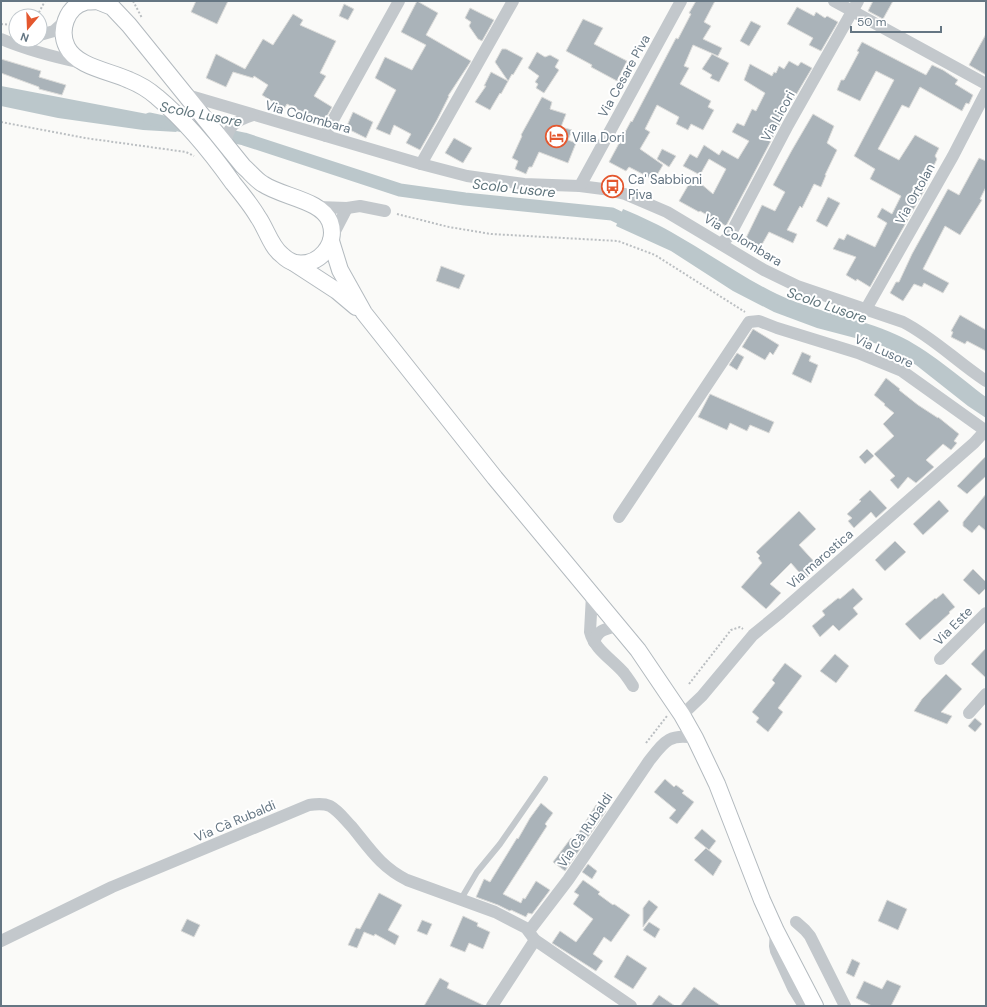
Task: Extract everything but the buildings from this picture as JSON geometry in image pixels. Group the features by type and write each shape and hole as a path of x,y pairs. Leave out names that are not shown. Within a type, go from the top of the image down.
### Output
{"main road":[{"path":"364,313 337,291 280,254 259,218 217,161 193,131 156,96 129,80 83,63 71,54 66,46 63,33 69,12 73,8 84,2 97,1 110,4 187,95 209,124 228,137 243,166 263,184 286,195 318,207 330,220 334,255 340,270 364,313 495,478 638,650 682,715 717,784 752,876 776,931 815,1006"},
{"path":"294,263 310,262 322,256 329,246 332,238"}],"street":[{"path":"326,136 328,129 398,1"},
{"path":"421,164 513,1"},
{"name":"Via Cesare Piva","path":"580,186 681,1"},
{"path":"834,1 855,6 986,84"},
{"name":"Via Licori","path":"721,244 730,235 788,125 855,6"},
{"path":"48,33 54,31 69,12"},
{"path":"1,39 16,46 46,55 83,63"},
{"name":"Via Ortolan","path":"866,309 953,156 986,92"},
{"name":"Via Colombara","path":"187,95 421,164 467,176 524,184 580,186 625,194 646,202 688,223 764,270 797,286 903,322 919,330 986,381"},
{"name":"Via Colombara","path":"228,137 240,119 253,115"},
{"path":"318,207 368,207 385,211"},
{"path":"332,238 347,208"},
{"path":"619,517 754,321"},
{"name":"Via Lusore","path":"754,321 858,353 902,371 986,431"},
{"name":"Via marostica","path":"682,715 702,696 753,635 787,607 986,431"},
{"path":"592,595 590,632 594,642 624,672 633,686"},
{"name":"Via Este","path":"940,659 986,613"},
{"path":"594,642 599,632 604,629 618,626"},
{"path":"969,713 986,694"},
{"name":"Via Cà Rubaldi","path":"492,1006 532,935 649,761 663,744 670,739 677,736 695,738"},
{"name":"Via Cà Rubaldi","path":"1,941 112,887 309,805 319,804 329,806 340,814 378,859 395,874 407,880 495,912 521,925 532,935 631,1006"},
{"path":"796,922 810,936 845,1006"},
{"path":"776,931 776,951 793,988 804,1006"}],"lane":[{"path":"461,900 477,872 500,844 545,779"}],"path":[{"path":"1,122 84,138 186,152 196,157"},
{"path":"385,211 448,227 491,234 618,241 655,255 746,313 754,321"},
{"path":"690,684 731,630 740,627 753,635"}],"shaded area":[{"path":"1,86 163,117 177,132 143,130 58,118 1,106"},
{"path":"623,209 664,228 777,294 806,305 882,329 909,341 932,355 986,397 986,418 968,406 916,365 891,350 878,344 817,328 774,312 733,291 671,251 616,226"}],"waterway":[{"name":"Scolo Lusore","path":"150,119 244,139 400,190 465,199 612,214 635,225"}],"place":[{"name":"Villa Dori","path":"556,137"},
{"name":"Ca' Sabbioni Piva","path":"612,186"}]}
